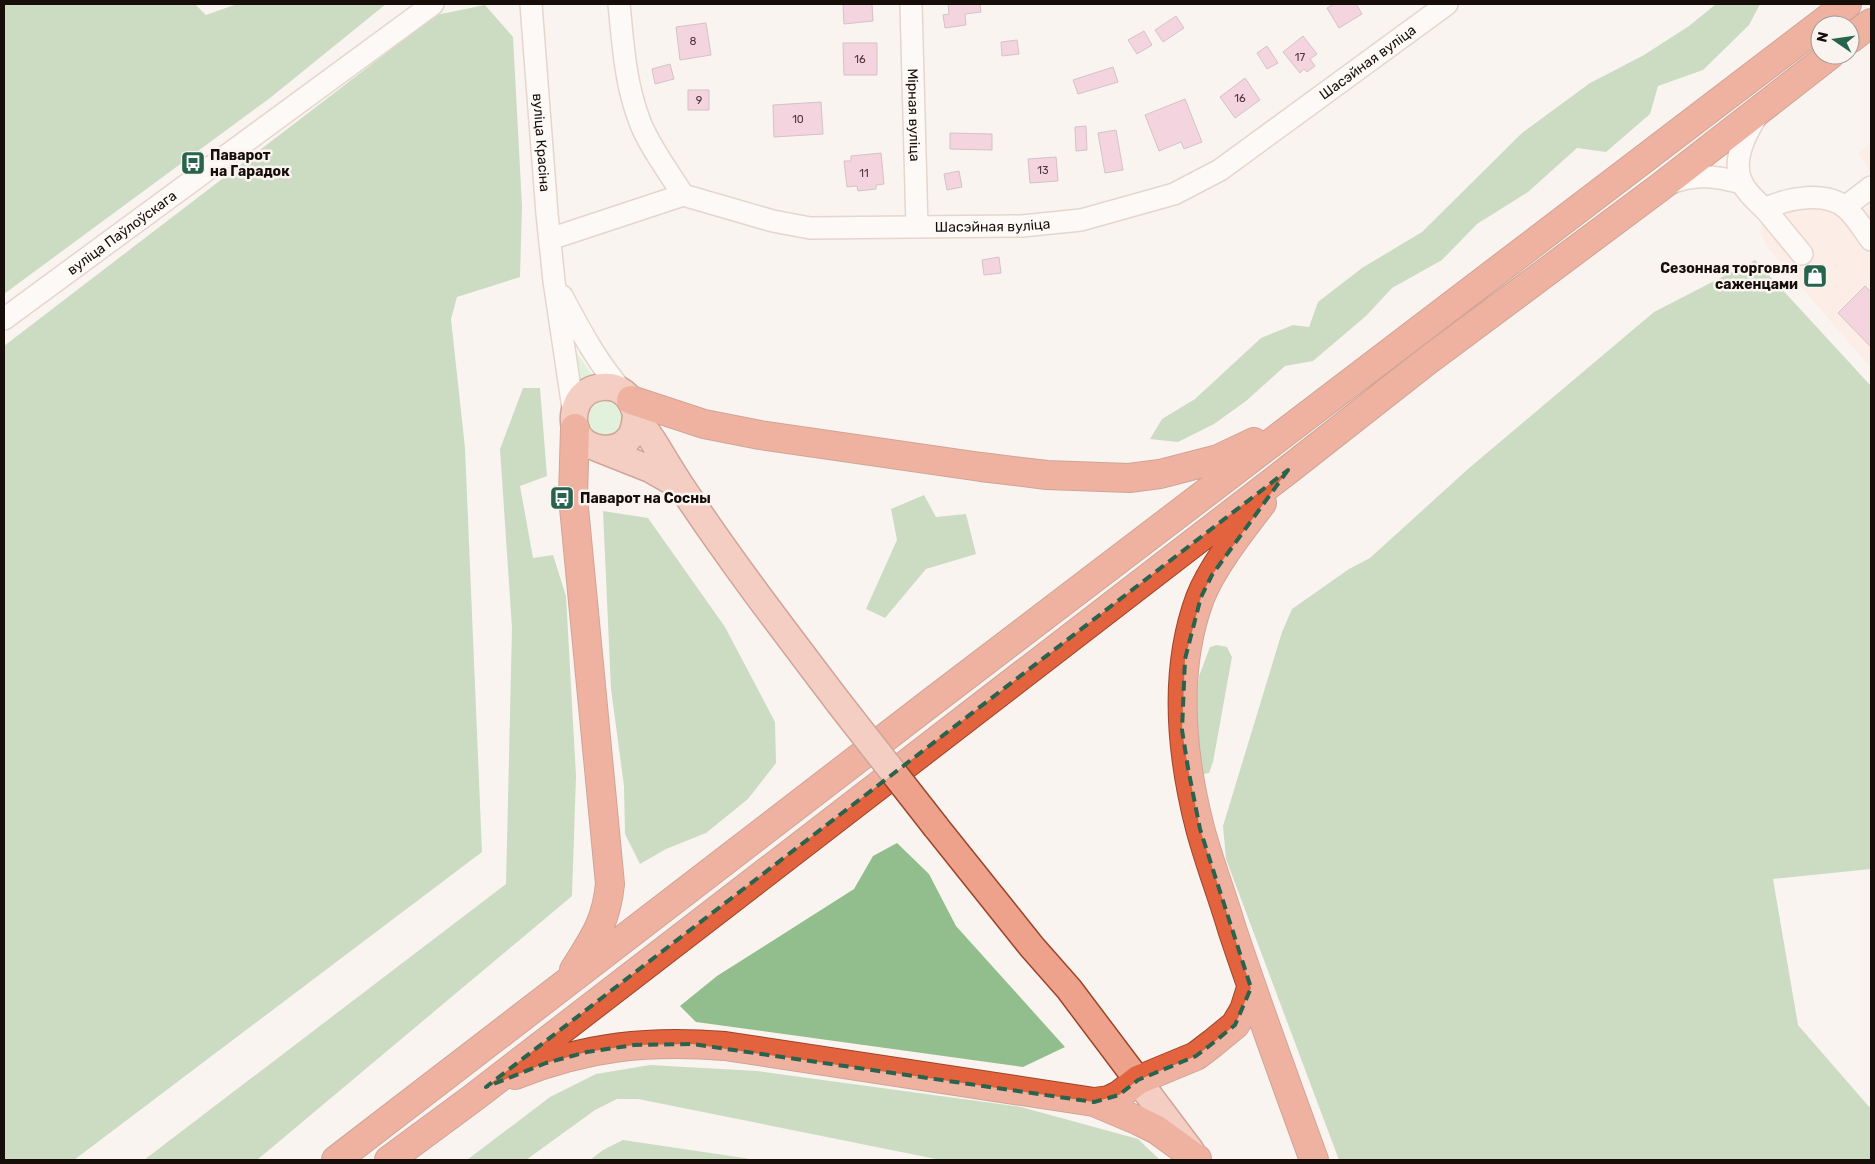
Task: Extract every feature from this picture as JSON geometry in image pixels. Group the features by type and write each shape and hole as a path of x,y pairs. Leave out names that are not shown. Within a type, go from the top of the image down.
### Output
{"highway":[{"path":"336,1160 921,710 1847,4"},
{"path":"1860,31 1871,23"},
{"path":"389,1160 1427,362 1659,188 1817,65"},
{"path":"630,403 704,424 760,435 1047,475 1129,478 1160,474 1218,459 1303,419"},
{"path":"562,988 596,936 604,918 610,884 573,497 575,422"},
{"path":"1288,470 1242,528 1201,596 1192,624 1185,659 1182,730 1200,829 1251,988 1314,1160"},
{"path":"1094,1102 1109,1100 1119,1095 1138,1080 1196,1056 1235,1025 1244,1010 1251,988"},
{"path":"486,1087 546,1063 588,1052 634,1045 692,1044 772,1052 1094,1102 1139,1120 1157,1130 1197,1160"}],"main road":[{"path":"682,488 650,469 583,441 575,422 578,402 586,393 595,388 606,387 616,389 630,403 682,488 739,571 839,704 1032,947 1069,990 1197,1160"},
{"path":"597,448 606,449 619,446 629,438 635,427 630,403"}],"street":[{"name":"вуліца Паўлоўскага","path":"4,319 433,4"},
{"name":"вуліца Красіна","path":"531,4 554,281 575,422"},
{"path":"550,239 683,195 652,146 640,123 631,96 623,45 620,4"},
{"name":"Мірная вуліца","path":"911,4 917,227"},
{"name":"Шасэйная вуліца","path":"683,195 773,221 810,228 1022,226 1081,220 1174,194 1220,170 1447,4"},
{"path":"1761,108 1743,142 1738,161 1738,170 1742,183 1802,254"},
{"path":"1659,188 1687,178 1704,176 1742,183"},
{"path":"1845,207 1871,188"},
{"path":"1765,209 1780,202 1820,197 1845,207 1871,240"},
{"name":"вуліца Красіна","path":"554,281 595,355 609,377 630,403"}],"highlighted area":[{"path":"1288,470 1212,575 1201,597 1185,659 1182,730 1200,829 1251,988 1235,1025 1213,1043 1196,1056 1138,1080 1119,1095 1094,1102 692,1044 634,1045 587,1052 546,1063 486,1087"}],"shaded area":[{"path":"1871,143 1871,173 1858,153"},
{"path":"1871,177 1871,368 1769,250 1761,235 1761,221 1774,210 1827,208 1853,216 1869,206 1861,195"}],"green space":[{"path":"4,4 195,4 206,15 237,4 386,4 270,98 4,294"},
{"path":"1716,4 1760,4 1749,25 1703,70 1658,86 1650,114 1606,152 1577,148 1528,192 1477,224 1442,260 1392,288 1366,316 1313,361 1285,366 1246,401 1214,424 1178,442 1150,439 1162,419 1195,399 1261,338 1293,325 1309,327 1318,302 1362,268 1422,232 1522,133 1590,83 1644,55 1689,26"},
{"path":"485,5 513,37 522,206 520,277 457,297 451,319 465,448 482,852 74,1160 4,1160 4,346 436,15"},
{"path":"1755,260 1871,386 1871,869 1773,879 1798,1025 1871,1109 1871,1160 1339,1160 1226,859 1223,826 1282,632 1292,609 1349,569 1370,558 1468,469 1654,312"},
{"path":"575,350 593,376 580,382"},
{"path":"523,388 540,388 547,476 520,486 533,558 553,555 566,596 576,776 572,896 257,1160 144,1160 506,884 512,628 500,449"},
{"path":"594,399 620,401 626,423 609,439 588,432 585,409"},
{"path":"924,495 936,517 966,514 976,554 926,569 885,618 866,609 897,540 891,509"},
{"path":"603,511 648,518 725,627 775,722 776,763 748,799 706,833 666,849 640,864 625,834 624,786 611,689"},
{"path":"1217,645 1227,647 1232,657 1213,762 1209,773 1204,774 1201,769 1196,707 1199,676 1210,647"},
{"path":"897,843 929,874 956,926 1065,1047 1023,1067 696,1022 680,1006 717,976 854,889 873,856"},
{"path":"650,1065 757,1071 1021,1107 1138,1139 1160,1160 941,1160 638,1099 617,1099 595,1110 526,1160 467,1160 550,1097 596,1074"},
{"path":"623,1140 755,1160 590,1160 603,1150"}],"building":[{"path":"843,4 872,4 873,21 844,24"},
{"path":"948,4 980,4 981,12 965,14 966,25 945,28 943,15 949,14"},
{"path":"1334,4 1356,4 1362,14 1339,28 1327,8"},
{"path":"1176,16 1184,28 1163,42 1155,30"},
{"path":"706,23 711,55 680,60 676,27"},
{"path":"1144,31 1152,45 1137,54 1128,40"},
{"path":"1303,36 1317,54 1310,59 1315,66 1307,72 1304,69 1300,73 1283,52"},
{"path":"1017,40 1019,54 1002,56 1001,42"},
{"path":"843,43 877,43 877,75 844,75"},
{"path":"1267,46 1278,63 1267,69 1257,53"},
{"path":"670,64 674,79 655,84 652,69"},
{"path":"1113,67 1118,82 1078,94 1073,80"},
{"path":"1245,78 1260,100 1235,118 1220,97"},
{"path":"688,90 709,90 709,110 688,110"},
{"path":"1185,99 1202,142 1184,149 1181,142 1159,151 1145,115"},
{"path":"821,102 823,134 774,137 773,105"},
{"path":"1086,126 1087,150 1076,151 1075,127"},
{"path":"1116,130 1123,170 1105,173 1098,133"},
{"path":"950,133 992,134 992,150 950,149"},
{"path":"881,153 884,184 876,185 876,189 858,191 857,186 847,187 844,161 851,161 851,156"},
{"path":"1056,157 1058,181 1030,183 1028,159"},
{"path":"959,171 962,187 947,190 944,174"},
{"path":"999,257 1001,273 984,275 982,260"},
{"path":"1865,286 1871,292 1871,347 1838,313"}],"place":[{"name":"Паварот на Гарадок","path":"193,163"},
{"name":"Сезонная торговля саженцами","path":"1815,276"},
{"name":"Паварот на Сосны","path":"562,498"}]}
